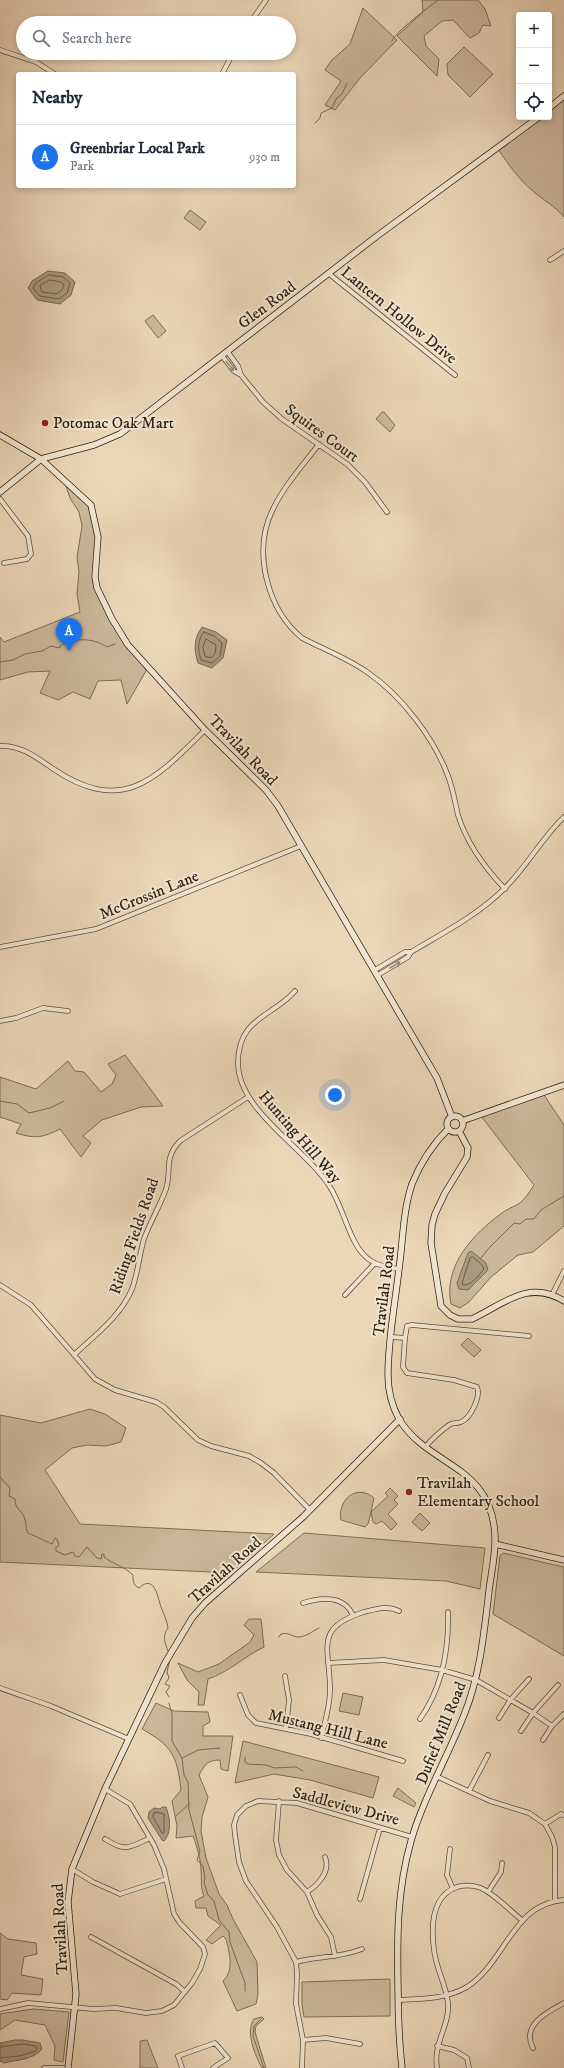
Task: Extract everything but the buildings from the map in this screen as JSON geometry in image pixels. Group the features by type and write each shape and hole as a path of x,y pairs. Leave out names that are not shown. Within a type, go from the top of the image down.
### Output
{"main road":[{"path":"552,106 564,96"},
{"name":"Glen Road","path":"0,492 41,459 94,445 120,434 227,351 299,298 328,273 535,120"},
{"name":"Travilah Road","path":"0,435 41,459 84,497 94,511 98,537 94,577 100,594 124,638 135,654 205,730 266,790 278,806 437,1078 452,1117"},
{"path":"462,1121 564,1085"},
{"path":"452,1117 458,1117 462,1121 462,1127 459,1131 452,1132 448,1129 447,1122 452,1117"},
{"name":"Travilah Road","path":"68,2068 75,2007 75,1978 68,1902 69,1885 72,1869 104,1789 166,1661 192,1618 205,1603 310,1510 400,1419 389,1390 388,1375 407,1207 413,1182 418,1170 438,1139 448,1129"},
{"path":"459,1131 468,1148 468,1157 442,1198 432,1225 433,1259 441,1306 450,1315 464,1320 472,1319 524,1293 534,1292 552,1295 564,1301"},
{"name":"Dufief Mill Road","path":"400,1419 406,1429 426,1446 464,1472 477,1486 489,1506 493,1522 495,1544 486,1620 476,1680 465,1714 412,1837 402,1876 398,1906 397,1935 398,2000 402,2068"},
{"path":"495,1544 564,1560"}],"street":[{"path":"255,16 266,0"},
{"path":"0,50 16,55"},
{"path":"30,60 52,72"},
{"path":"223,72 230,60"},
{"path":"550,260 564,251"},
{"name":"Lantern Hollow Drive","path":"328,273 455,375"},
{"name":"Squires Court","path":"227,351 238,366 241,375 255,393 274,412 356,473 387,512"},
{"name":"Squires Court","path":"222,356 234,371 241,375"},
{"path":"319,444 279,498 268,523 264,545 265,567 273,599 283,618 298,635 366,671 387,688 408,709 432,744 448,775 462,826 472,847 483,865 505,889"},
{"path":"0,499 28,536 31,554 27,559 4,563"},
{"path":"0,746 26,751 64,777 79,784 98,789 115,790 133,787 156,776 205,730"},
{"path":"378,976 408,957 411,952 458,924 486,905 505,889 529,862 564,817"},
{"name":"McCrossin Lane","path":"0,947 96,928 301,846"},
{"path":"375,970 405,952 411,952"},
{"name":"Hunting Hill Way","path":"295,990 290,997 261,1016 243,1039 240,1050 239,1073 242,1084 248,1097 320,1173 341,1207 356,1245 367,1259 399,1270"},
{"path":"0,1021 16,1018 43,1008 68,1011"},
{"name":"Riding Fields Road","path":"74,1355 105,1327 124,1303 132,1290 144,1239 168,1184 168,1160 173,1148 248,1097"},
{"path":"345,1295 375,1263"},
{"path":"552,1295 564,1271"},
{"path":"0,1285 31,1305 95,1379 104,1385 156,1402 164,1407 198,1440 211,1446 249,1456 261,1462 274,1473 310,1510"},
{"path":"426,1446 451,1424 462,1422 468,1415 479,1395 479,1390 477,1387 454,1380 407,1373 403,1367 407,1326 412,1325 529,1336"},
{"path":"392,1337 405,1338"},
{"path":"303,1603 314,1599 341,1601 350,1609 353,1616"},
{"path":"321,1738 330,1704 327,1646 329,1635 335,1626 342,1620 353,1616 386,1608 399,1611"},
{"path":"420,1720 436,1693 442,1670 449,1635 448,1612"},
{"path":"328,1663 384,1660 442,1670 476,1680 533,1713 552,1726"},
{"path":"285,1676 289,1700 286,1729"},
{"path":"499,1718 511,1700 529,1679"},
{"path":"521,1731 533,1713 558,1685"},
{"path":"0,1688 51,1706 129,1739"},
{"name":"Mustang Hill Lane","path":"240,1695 248,1715 253,1721 321,1738 403,1762"},
{"path":"543,1740 552,1726 564,1714"},
{"path":"469,1791 488,1754"},
{"path":"438,1777 490,1801 529,1814 545,1824 552,1837 555,1847 555,1900"},
{"path":"0,2009 28,2003 75,2007 116,2008 146,2013 162,2010 174,2005 185,1992 200,1969 205,1954 203,1947 176,1917 166,1879 150,1838 130,1804 104,1789"},
{"path":"279,1801 276,1840 279,1855 287,1870 307,1892 317,1915 331,1937 335,1956"},
{"name":"Saddleview Drive","path":"302,2068 303,2040 296,2004 296,1962 277,1926 246,1881 239,1862 235,1835 234,1825 237,1815 246,1806 258,1802 279,1801 309,1805 412,1837"},
{"path":"545,1824 561,1814 564,1815"},
{"path":"360,1900 380,1828"},
{"path":"105,1839 122,1848 130,1848 150,1838"},
{"path":"450,1849 447,1875 453,1889"},
{"path":"307,1892 320,1882 326,1866 325,1857"},
{"path":"488,1892 501,1872 502,1863"},
{"path":"72,1869 93,1882 120,1894 166,1879"},
{"path":"437,2067 437,2046 448,2013 446,1995 434,1952 432,1928 437,1905 444,1895 453,1889 463,1886 472,1886 488,1892 522,1920"},
{"path":"398,2000 431,1998 446,1995 468,1986 484,1973 522,1920 536,1908 555,1900 564,1900"},
{"path":"91,1937 176,1984 185,1992"},
{"path":"296,1962 307,1959 348,1955 362,1949"},
{"path":"533,2048 530,2042 530,2034 537,2020 547,2011 564,2003"},
{"path":"303,2040 326,2038 360,2044"},
{"path":"182,2068 178,2056 216,2043 228,2058 213,2068"},
{"path":"437,2046 454,2050 467,2058 469,2068"},
{"path":"44,2068 63,2068"}],"shaded area":[{"path":"422,0 478,0 485,9 491,26 483,25 479,33 470,38 453,20 442,21 424,36 426,46 439,59 437,76 397,36 423,12"},
{"path":"363,8 397,40 360,78 335,110 325,105 341,81 325,70 331,61 350,44"},
{"path":"464,47 493,74 470,97 448,75 447,64"},
{"path":"564,96 564,217 523,181 497,148 535,120 552,120 552,106"},
{"path":"190,210 206,222 200,230 184,218"},
{"path":"153,315 166,331 158,338 145,321"},
{"path":"382,412 384,412 395,425 390,432 376,419"},
{"path":"63,477 91,505 98,537 95,577 112,619 143,663 146,671 127,704 121,680 98,681 90,699 73,692 58,700 40,693 50,671 28,672 0,680 0,637 4,642 80,612 77,594 79,572 77,557 82,526 79,512 70,498"},
{"path":"125,1055 163,1106 141,1107 102,1120 83,1136 91,1143 81,1157 60,1129 43,1136 28,1136 16,1133 21,1124 0,1117 0,1077 36,1089 68,1061 75,1071 84,1072 101,1092 112,1084 116,1075 108,1064"},
{"path":"544,1095 564,1125 564,1226 533,1252 518,1255 491,1277 469,1302 460,1308 451,1304 450,1290 456,1264 463,1252 471,1241 491,1221 504,1211 521,1202 534,1185 481,1116"},
{"path":"468,1338 481,1350 474,1357 461,1345"},
{"path":"90,1409 105,1414 126,1428 121,1442 106,1446 87,1445 72,1448 45,1470 80,1524 274,1534 231,1573 0,1562 0,1415 41,1423"},
{"path":"390,1488 398,1496 394,1500 398,1504 388,1514 397,1524 391,1530 382,1521 376,1524 373,1522 371,1512 388,1496 385,1493"},
{"path":"361,1492 374,1498 368,1524 365,1527 341,1520 342,1506 345,1500 355,1493"},
{"path":"420,1513 430,1523 422,1531 412,1522"},
{"path":"304,1533 485,1548 480,1589 446,1581 256,1572"},
{"path":"503,1553 564,1567 564,1656 493,1614 500,1556"},
{"path":"249,1619 261,1619 264,1647 216,1676 208,1679 204,1705 198,1705 199,1692 187,1680 178,1663 198,1672 219,1664 250,1642 254,1635 244,1625"},
{"path":"343,1693 363,1697 359,1715 339,1711"},
{"path":"156,1703 174,1711 208,1712 210,1722 203,1726 203,1736 233,1736 228,1771 221,1769 220,1760 216,1760 207,1763 199,1775 208,1797 202,1817 201,1831 206,1858 219,1894 227,1905 233,1919 257,1962 258,1994 256,2004 237,2011 223,1981 227,1977 230,1966 230,1955 226,1939 223,1936 212,1944 206,1940 221,1925 208,1916 206,1908 196,1908 195,1901 204,1896 200,1862 193,1836 176,1838 177,1826 172,1801 181,1790 175,1760 160,1741 142,1729"},
{"path":"243,1741 379,1777 373,1798 310,1780 274,1774 235,1783"},
{"path":"398,1788 416,1803 414,1807 393,1796"},
{"path":"0,1933 8,1939 36,1943 37,1954 24,1957 21,1975 43,1979 41,1995 12,1993 7,2000 0,1999"},
{"path":"390,1979 390,2016 304,2017 302,2004 302,1982"},
{"path":"33,2009 69,2012 63,2062 54,2060 55,2046 45,2025 15,2020 0,2030 0,2014"},
{"path":"262,2017 264,2019 256,2026 255,2032 266,2068 262,2068 259,2063 252,2044 250,2030 254,2019"},
{"path":"147,2040 158,2068 140,2068 140,2041"}],"water":[{"path":"48,271 65,273 75,282 71,295 60,304 37,300 28,288 32,281"},
{"path":"202,627 216,632 227,640 223,658 212,668 198,663 195,645 197,636"},
{"path":"471,1251 486,1263 488,1270 468,1290 459,1289 457,1283 468,1253"},
{"path":"162,1807 166,1807 169,1820 168,1834 164,1841 148,1818 149,1812 154,1808 160,1809"},
{"path":"15,2040 40,2043 42,2049 39,2053 24,2059 4,2063 0,2061 0,2043"}],"waterway":[{"path":"392,41 406,25 438,0"},
{"path":"315,123 320,118 321,113 332,108 336,99 342,94 347,83"},
{"path":"0,662 13,660 25,654 42,651 51,646 60,648 60,646 65,643 77,640 90,640 107,647 115,644"},
{"path":"0,1101 17,1104 29,1113 50,1108 64,1101"},
{"path":"481,1258 492,1244 514,1223 520,1224 526,1219 534,1219 541,1210 564,1196"},
{"path":"0,1477 10,1488 9,1496 15,1499 16,1506 23,1514 28,1533 52,1544 55,1538 57,1539 59,1546 56,1547 56,1551 65,1555 73,1552 75,1556 79,1557 87,1547 97,1558 101,1559 102,1554 104,1554 104,1557 133,1575 134,1583 137,1587 139,1588 144,1584 152,1585 155,1589 167,1622 168,1628 165,1634 165,1640 168,1651"},
{"path":"279,1637 281,1634 288,1634 297,1637 303,1636 319,1628"},
{"path":"169,1697 166,1692 170,1686 165,1684 169,1678 167,1672 170,1659"},
{"path":"169,1703 172,1714 172,1741 182,1758 184,1775 188,1782 189,1810 200,1851 197,1860 203,1866 205,1878 204,1883 208,1895 214,1901 219,1920 229,1932 230,1942 245,1983 245,1991"},
{"path":"182,1758 198,1750 220,1748"},
{"path":"245,1757 245,1762 248,1764 266,1765 274,1768 296,1767 303,1771"},
{"path":"176,1816 189,1804"},
{"path":"261,2019 254,2026 253,2036 264,2068"}],"place":[{"name":"Potomac Oak Mart","path":"45,423"},
{"name":"Greenbriar Local Park","path":"69,651"},
{"name":"Travilah Elementary School","path":"409,1492"}]}
